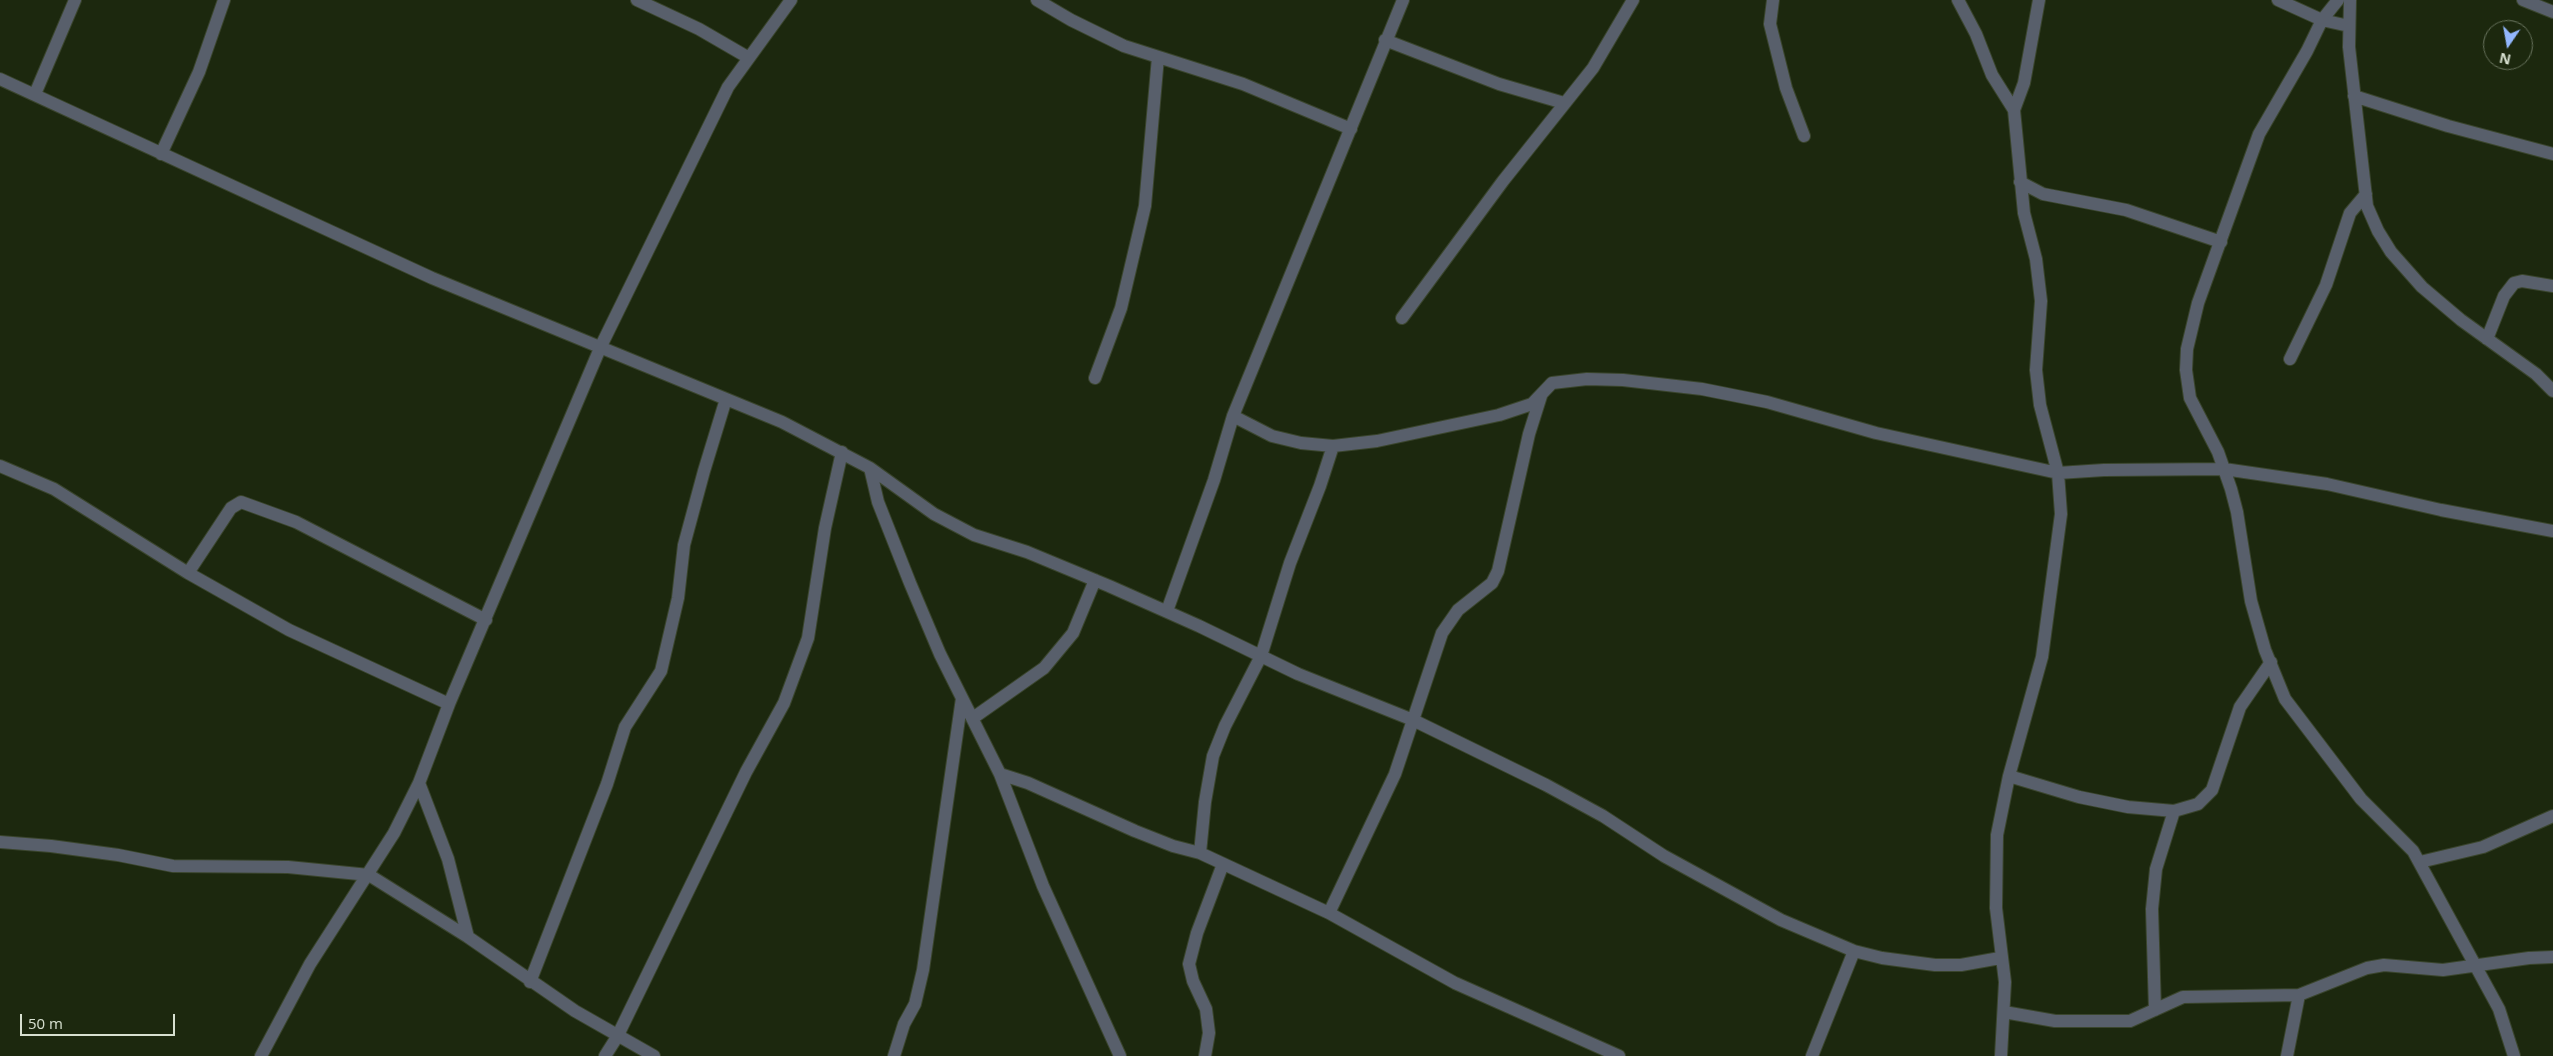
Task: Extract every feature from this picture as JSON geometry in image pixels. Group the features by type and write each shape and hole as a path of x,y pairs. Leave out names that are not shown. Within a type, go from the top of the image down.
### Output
{"street":[{"path":"34,94 75,0"},
{"path":"161,154 199,72 224,0"},
{"path":"637,0 699,29 749,58"},
{"path":"261,1056 310,964 369,875 394,833 419,784 449,704 601,346 728,87 792,0"},
{"path":"1167,611 1214,480 1233,416 1403,0"},
{"path":"1402,318 1503,181 1593,68 1632,0"},
{"path":"1773,0 1770,24 1786,88 1804,136"},
{"path":"1958,0 1976,34 1992,75 2014,110 2019,140 2020,182 2024,213 2036,259 2041,301 2036,370 2040,405 2058,473 2061,514 2049,617 2032,696 2009,776 1997,835 1996,908 2000,958 2005,982 2001,1056"},
{"path":"2014,110 2026,74 2039,0"},
{"path":"2278,0 2322,20 2349,26"},
{"path":"2338,0 2322,20 2308,51 2259,134 2198,303 2187,349 2186,370 2190,398 2224,469 2237,512 2251,601 2270,662 2285,698 2361,799 2413,851 2498,1009 2514,1056"},
{"path":"2350,0 2349,47 2367,206 2378,232 2391,252 2422,287 2461,320 2536,374 2553,391"},
{"path":"2523,0 2553,12"},
{"path":"1045,1 1071,20 1124,46 1244,84 1351,128"},
{"path":"1386,40 1499,84 1564,103"},
{"path":"1095,378 1121,308 1145,206 1158,57"},
{"path":"0,79 432,278 782,422 870,468 934,514 974,535 1027,552 1167,611 1334,690 1413,720 1546,784 1603,816 1664,856 1781,920 1854,951 1882,958 1936,965 1961,964 2000,958"},
{"path":"2354,96 2448,126 2553,154"},
{"path":"2020,182 2043,194 2126,210 2221,242"},
{"path":"2290,359 2326,285 2350,213 2366,194"},
{"path":"2488,338 2504,296 2514,283 2522,281 2553,286"},
{"path":"1233,416 1272,436 1301,444 1333,446 1404,436 1499,415 1532,404 1552,383 1587,379 1623,380 1702,389 1767,402 1876,433 2058,473 2224,469 2327,484 2441,510 2553,531"},
{"path":"1329,913 1395,774 1442,633 1458,610 1492,583 1498,570 1529,434 1543,392"},
{"path":"530,982 607,784 626,727 661,671 678,598 684,545 706,463 726,399"},
{"path":"1200,853 1205,802 1213,756 1225,726 1261,656 1290,563 1320,486 1333,446"},
{"path":"605,1056 617,1037 738,788 784,703 808,638 826,528 842,452"},
{"path":"0,466 54,489 188,573 289,630 449,704"},
{"path":"870,468 878,502 910,583 962,698 1000,774 1046,895 1120,1056"},
{"path":"188,573 231,508 241,502 296,522 486,620"},
{"path":"973,718 1044,668 1073,633 1095,580"},
{"path":"2009,776 2079,797 2128,807 2174,811 2198,804 2212,790 2240,707 2270,662"},
{"path":"894,1056 900,1034 915,1004 923,970 953,750 962,698"},
{"path":"1000,774 1028,783 1135,832 1173,846 1200,853 1329,913 1455,983 1619,1056"},
{"path":"419,784 448,859 468,937"},
{"path":"2155,1010 2152,909 2156,870 2174,811"},
{"path":"2420,862 2483,847 2553,816"},
{"path":"0,842 52,846 118,855 173,866 288,867 369,875 468,937 530,982 617,1037 654,1056"},
{"path":"1205,1056 1209,1033 1206,1009 1193,981 1189,964 1197,933 1223,864"},
{"path":"1812,1056 1854,951"},
{"path":"2004,1012 2055,1021 2130,1020 2183,997 2299,995 2367,968 2384,965 2443,970 2477,967 2529,958 2553,957"},
{"path":"2287,1056 2299,995"}]}
